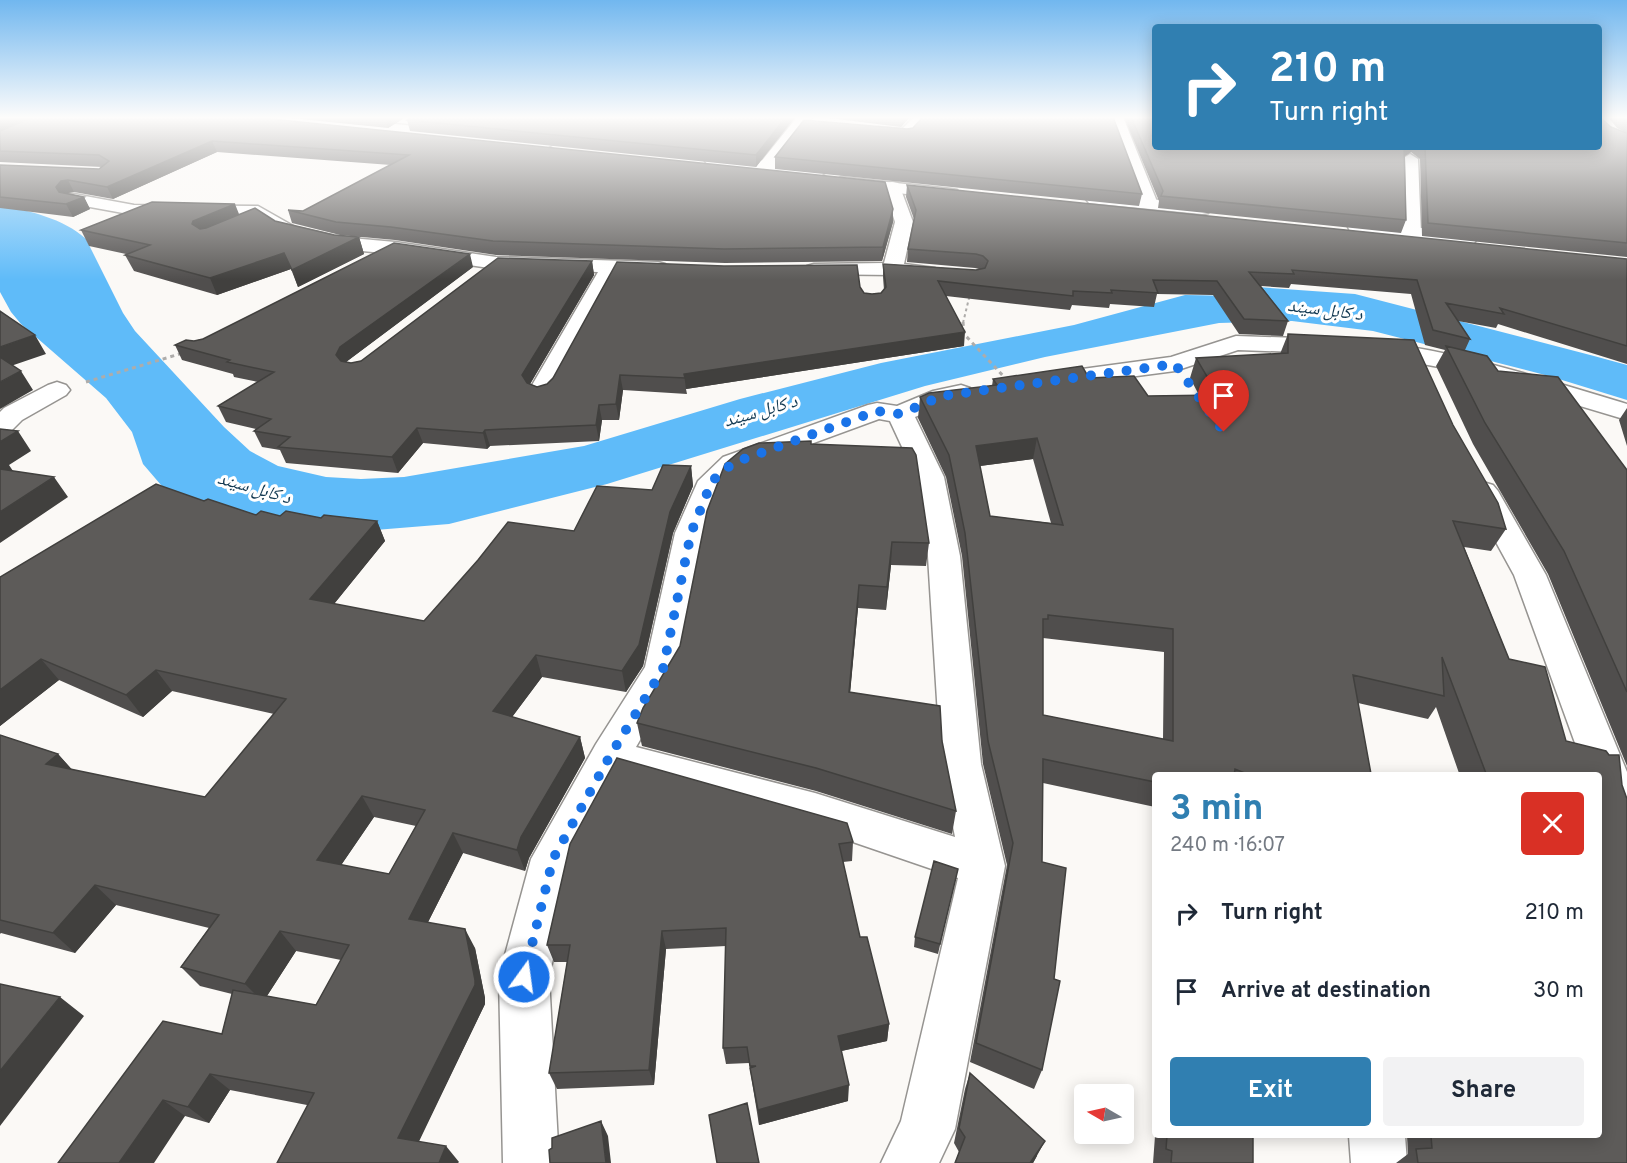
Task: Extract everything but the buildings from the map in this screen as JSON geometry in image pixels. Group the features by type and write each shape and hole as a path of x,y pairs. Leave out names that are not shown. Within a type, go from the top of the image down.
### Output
{"street":[{"path":"758,171 892,187 965,191 808,171"},
{"path":"1136,171 1149,204"},
{"path":"1410,171 1412,233"},
{"path":"892,187 904,222 894,269"},
{"path":"74,199 135,210 258,211 289,231 340,243 395,248 496,263 680,269"},
{"path":"1081,203 1149,204 1213,216 1081,203"},
{"path":"1346,231 1412,233 1483,246 1346,231"},
{"path":"364,264 395,248"},
{"path":"468,284 496,263"},
{"path":"541,392 611,267"},
{"path":"797,270 870,280 894,269 974,276"},
{"path":"531,1163 524,977 553,859 610,756 663,669 691,533 712,481 733,463 877,411 900,414 942,396 999,384 1175,364 1236,343 1415,352 1489,370 1627,412"},
{"path":"1415,352 1429,383"},
{"path":"0,427 14,414 57,390"},
{"path":"900,414 930,477 944,556 961,764 983,866 927,1129 909,1163"},
{"path":"1468,465 1530,575 1627,825"},
{"path":"610,756 815,811 983,866"},
{"path":"1377,1138 1379,1163"}],"path":[{"path":"974,276 962,327 964,334 999,384"},
{"path":"57,390 190,351"}],"water":[{"name":"د کابل سيند","path":"0,205 56,221 86,239 123,313 135,331 224,427 250,451 278,466 326,477 361,479 404,477 584,446 740,399 881,363 1074,325 1185,295 1237,296 1229,285 1355,294 1627,365 1627,400 1549,376 1373,331 1292,321 1219,323 1045,357 925,386 607,484 449,524 363,531 292,527 176,497 161,485 143,464 132,432 106,398 21,324 11,312 0,292"}],"route":[{"path":"524,977 553,859 610,756 663,669 691,533 712,481 733,463 877,411 900,414 942,396 1175,364 1224,432"}]}
